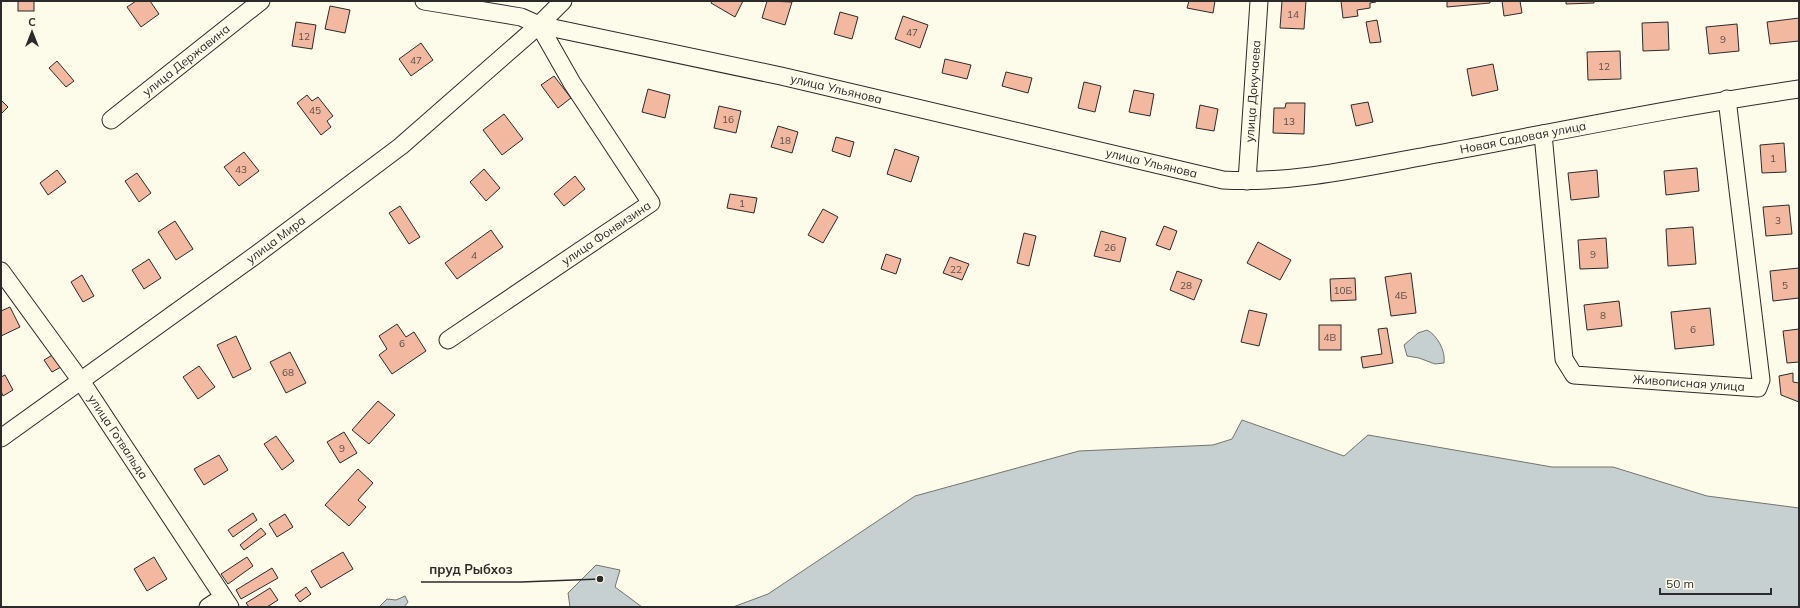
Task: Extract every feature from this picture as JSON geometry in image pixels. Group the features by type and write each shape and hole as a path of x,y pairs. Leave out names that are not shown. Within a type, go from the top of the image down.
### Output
{"street":[{"name":"улица Державина","path":"110,120 261,1"},
{"name":"улица Ульянова","path":"424,1 520,17 539,25 782,76 1221,180 1247,181"},
{"path":"513,1 520,17"},
{"name":"улица Мира","path":"1,438 253,257 401,146 539,25 563,1"},
{"name":"улица Докучаева","path":"1247,181 1259,1"},
{"name":"улица Фонвизина","path":"448,340 651,203 572,83 539,25"},
{"name":"Новая Садовая улица","path":"1247,181 1286,179 1354,169 1726,99 1799,89"},
{"name":"Живописная улица","path":"1543,134 1564,359 1574,375 1758,388 1761,380 1726,99"},
{"name":"улица Готвальда","path":"1,271 81,381 226,602"},
{"path":"208,607 226,602"}],"shaded area":[{"path":"1427,330 1431,332 1440,344 1444,353 1444,363 1435,364 1419,358 1407,356 1404,345 1418,333"},
{"path":"1242,420 1344,456 1368,435 1552,467 1613,467 1707,496 1799,508 1799,607 733,607 768,594 915,496 1079,451 1213,445 1232,439"},
{"path":"596,565 620,570 615,587 642,607 570,607 568,593"},
{"path":"405,596 408,602 404,607 379,607 387,599 396,600"}],"building":[{"path":"18,1 34,1 34,11 18,11"},
{"path":"136,1 150,1 159,14 141,27 127,7"},
{"path":"712,1 743,1 735,17 711,3"},
{"path":"767,1 792,2 785,25 762,18"},
{"path":"1189,1 1215,1 1213,13 1187,8"},
{"path":"1282,1 1306,1 1304,29 1280,28"},
{"path":"1341,1 1376,2 1370,3 1370,8 1357,10 1358,16 1343,18"},
{"path":"1447,1 1490,1 1490,3 1447,7"},
{"path":"1502,1 1520,1 1522,13 1504,16"},
{"path":"1566,1 1594,1 1594,3 1566,4"},
{"path":"330,6 350,10 345,33 325,29"},
{"path":"840,12 858,17 852,39 834,34"},
{"path":"903,16 928,25 920,48 895,39"},
{"path":"1799,18 1799,41 1770,44 1767,22"},
{"path":"1377,20 1381,42 1370,43 1366,22"},
{"path":"296,22 316,25 312,49 292,46"},
{"path":"1668,22 1669,50 1643,51 1642,23"},
{"path":"1737,24 1739,51 1709,54 1706,27"},
{"path":"421,43 433,60 411,76 399,59"},
{"path":"1620,51 1621,79 1588,80 1587,52"},
{"path":"945,59 971,65 967,79 942,73"},
{"path":"57,61 74,81 66,87 49,68"},
{"path":"1493,64 1498,90 1472,96 1467,69"},
{"path":"1006,72 1032,78 1028,93 1002,86"},
{"path":"554,76 571,98 558,108 541,85"},
{"path":"1084,82 1101,86 1095,112 1078,108"},
{"path":"648,89 670,95 665,118 642,112"},
{"path":"1134,90 1154,94 1150,116 1129,112"},
{"path":"307,95 312,101 318,97 333,116 327,121 331,127 321,135 297,103"},
{"path":"1,100 8,107 1,114"},
{"path":"1368,102 1373,122 1356,126 1351,105"},
{"path":"1286,103 1305,103 1304,134 1273,133 1274,108 1285,108"},
{"path":"1200,105 1218,109 1214,131 1196,128"},
{"path":"719,106 741,111 736,133 714,128"},
{"path":"504,114 523,139 502,155 483,130"},
{"path":"778,126 798,132 792,153 771,147"},
{"path":"836,137 854,142 850,157 832,151"},
{"path":"1784,143 1786,172 1762,173 1760,145"},
{"path":"895,149 919,157 911,182 887,174"},
{"path":"244,152 259,171 239,186 224,167"},
{"path":"1697,168 1699,191 1666,195 1664,171"},
{"path":"484,169 500,188 486,201 470,182"},
{"path":"57,170 66,182 48,195 40,183"},
{"path":"1597,170 1599,197 1571,200 1568,173"},
{"path":"137,173 151,193 139,202 125,181"},
{"path":"575,176 585,189 564,206 554,194"},
{"path":"730,194 757,198 754,213 727,208"},
{"path":"1789,205 1792,234 1766,236 1763,207"},
{"path":"400,206 420,237 409,244 389,213"},
{"path":"823,209 838,217 823,243 808,235"},
{"path":"175,221 193,249 176,260 158,232"},
{"path":"1164,226 1177,231 1170,250 1156,245"},
{"path":"1693,227 1696,264 1668,266 1666,229"},
{"path":"491,230 503,247 457,279 445,263"},
{"path":"1101,231 1126,238 1120,262 1094,256"},
{"path":"1024,233 1036,236 1029,266 1017,263"},
{"path":"1606,238 1608,268 1580,269 1578,240"},
{"path":"1258,242 1291,260 1280,280 1247,263"},
{"path":"886,254 901,259 896,274 881,269"},
{"path":"950,257 969,264 962,280 943,273"},
{"path":"149,259 161,278 144,289 132,270"},
{"path":"1799,268 1799,298 1773,301 1770,271"},
{"path":"1177,271 1202,280 1194,300 1170,290"},
{"path":"1411,273 1416,313 1391,316 1385,277"},
{"path":"82,275 94,296 83,302 71,282"},
{"path":"1355,278 1356,300 1331,301 1330,279"},
{"path":"1619,301 1622,326 1587,330 1584,305"},
{"path":"10,307 20,327 1,336 1,311"},
{"path":"1710,308 1714,345 1675,349 1671,312"},
{"path":"1249,310 1267,314 1259,346 1241,342"},
{"path":"397,324 406,337 414,332 426,351 392,374 379,355 387,349 379,336"},
{"path":"1319,325 1341,325 1341,350 1319,350"},
{"path":"1387,328 1393,363 1363,368 1361,357 1382,354 1378,329"},
{"path":"1799,329 1799,362 1787,363 1783,331"},
{"path":"236,336 251,369 233,378 217,345"},
{"path":"290,352 306,383 286,393 270,362"},
{"path":"54,354 61,367 52,372 44,360"},
{"path":"199,366 215,387 198,399 183,377"},
{"path":"1793,373 1793,382 1799,383 1799,402 1781,395 1779,376"},
{"path":"5,375 13,390 3,396 1,391 1,377"},
{"path":"378,401 395,415 369,444 352,430"},
{"path":"344,432 357,453 340,463 327,442"},
{"path":"276,436 294,461 282,470 264,444"},
{"path":"219,455 228,470 204,485 194,469"},
{"path":"358,469 373,483 358,500 366,507 349,526 325,505"},
{"path":"253,513 257,520 233,537 228,530"},
{"path":"285,514 293,527 277,537 269,524"},
{"path":"261,528 266,534 244,550 240,545"},
{"path":"343,552 353,569 321,588 311,571"},
{"path":"154,557 167,579 147,591 134,569"},
{"path":"247,557 253,566 228,584 221,574"},
{"path":"272,568 278,578 241,599 236,590"},
{"path":"306,587 311,594 300,602 295,595"},
{"path":"270,588 278,600 267,607 249,607 246,603"}],"place":[{"name":"пруд Рыбхоз","path":"600,579"}]}
